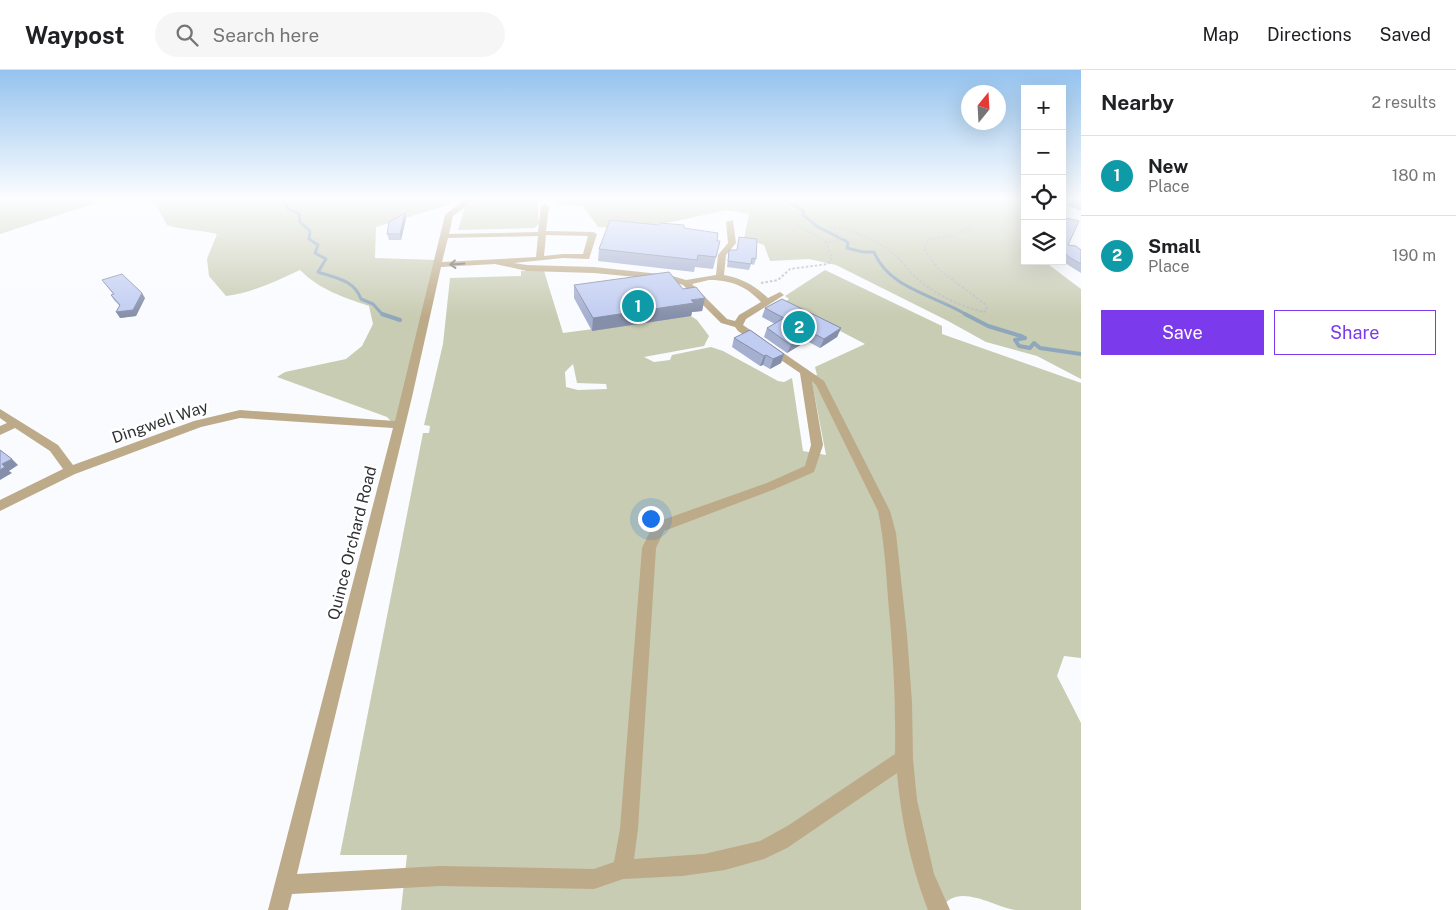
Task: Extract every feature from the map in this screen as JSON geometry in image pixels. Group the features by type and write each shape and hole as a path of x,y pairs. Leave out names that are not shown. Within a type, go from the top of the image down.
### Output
{"street":[{"name":"Quince Orchard Road","path":"278,910 400,425 443,238"},
{"path":"540,259 542,238"},
{"path":"437,265 562,256 586,257 592,238"},
{"path":"720,278 722,255 732,243 732,238"},
{"path":"578,257 580,264 591,270"},
{"path":"496,262 527,268 591,270 669,278 686,283 724,321 738,325 741,330 820,383 875,492 886,519 899,635 904,702 904,759 916,844 924,874 936,905 940,910"},
{"path":"686,283 700,278 737,280 773,299 742,317 738,325"},
{"path":"623,869 629,829 649,548 659,527 771,486 810,469 817,445 805,372"},
{"path":"0,413 54,448 71,471"},
{"name":"Dingwell Way","path":"0,506 71,471 198,424 240,414 400,425"},
{"path":"0,431 15,423"},
{"path":"284,884 440,876 594,879 623,869 668,868 741,856 779,842 881,772 904,759"}],"path":[{"path":"820,238 826,242 838,241 840,238"},
{"path":"863,238 896,256 917,279 936,291 968,308 984,312 987,309 983,302 939,270 924,249 929,239 940,238"},
{"path":"737,280 753,283 772,283 785,278 790,269 828,264 832,258 826,242"}],"green space":[{"path":"215,238 376,238 375,258 438,260 399,429 387,417 277,377 285,372 346,359 362,346 373,324 369,306 324,288 300,270 255,289 226,296 209,276 207,259"},
{"path":"745,238 1021,238 1021,265 1049,265 1081,289 1081,379 1037,356 986,342 836,265 809,259 770,261 764,245"},
{"path":"825,270 942,326 942,334 1081,383 1081,658 1064,656 1057,676 1081,723 1081,910 1015,910 965,896 947,901 941,910 401,910 407,855 340,855 423,433 429,433 430,426 424,425 443,344 450,278 521,276 521,271 544,271 563,333 691,316 697,320 709,336 704,346 644,357 654,362 670,360 672,355 711,347 723,351 778,381 784,382 792,378 803,451 826,455 811,377 817,375 815,367 865,344 785,302 789,299 785,296","holes":["573,364 577,383 606,384 607,389 578,390 566,387 565,372"]}],"building":[{"path":"603,238 717,238 717,241 720,241 716,257 698,255 697,260 599,249"},
{"path":"739,238 757,239 756,259 752,258 751,264 728,261 729,250 737,250"},
{"path":"1066,238 1071,238 1068,245 1076,246 1081,250 1081,264 1066,254"},
{"path":"669,272 683,289 696,287 705,298 691,300 694,303 593,318 574,285"},
{"path":"122,274 142,293 133,310 116,312 120,305 111,295 114,294 102,280"},
{"path":"782,299 841,328 824,339 811,332 791,345 767,328 784,318 765,308"},
{"path":"750,330 784,354 773,359 766,355 764,356 734,338"},
{"path":"0,450 12,459 2,464 5,467 0,470"}],"waterway":[{"path":"309,238 318,245 315,253 326,259 318,272 338,278 349,284 361,299 373,304 382,314"},
{"path":"840,238 848,243 847,248 863,252 874,252 881,265 890,275 902,283 967,315"},
{"path":"382,314 386,315"},
{"path":"382,314 400,320"},
{"path":"965,314 988,326 1025,338 1015,340 1019,346 1030,348 1034,343 1040,348 1081,354"}],"place":[{"name":"New","path":"638,306"},
{"name":"Small","path":"799,327"}]}
